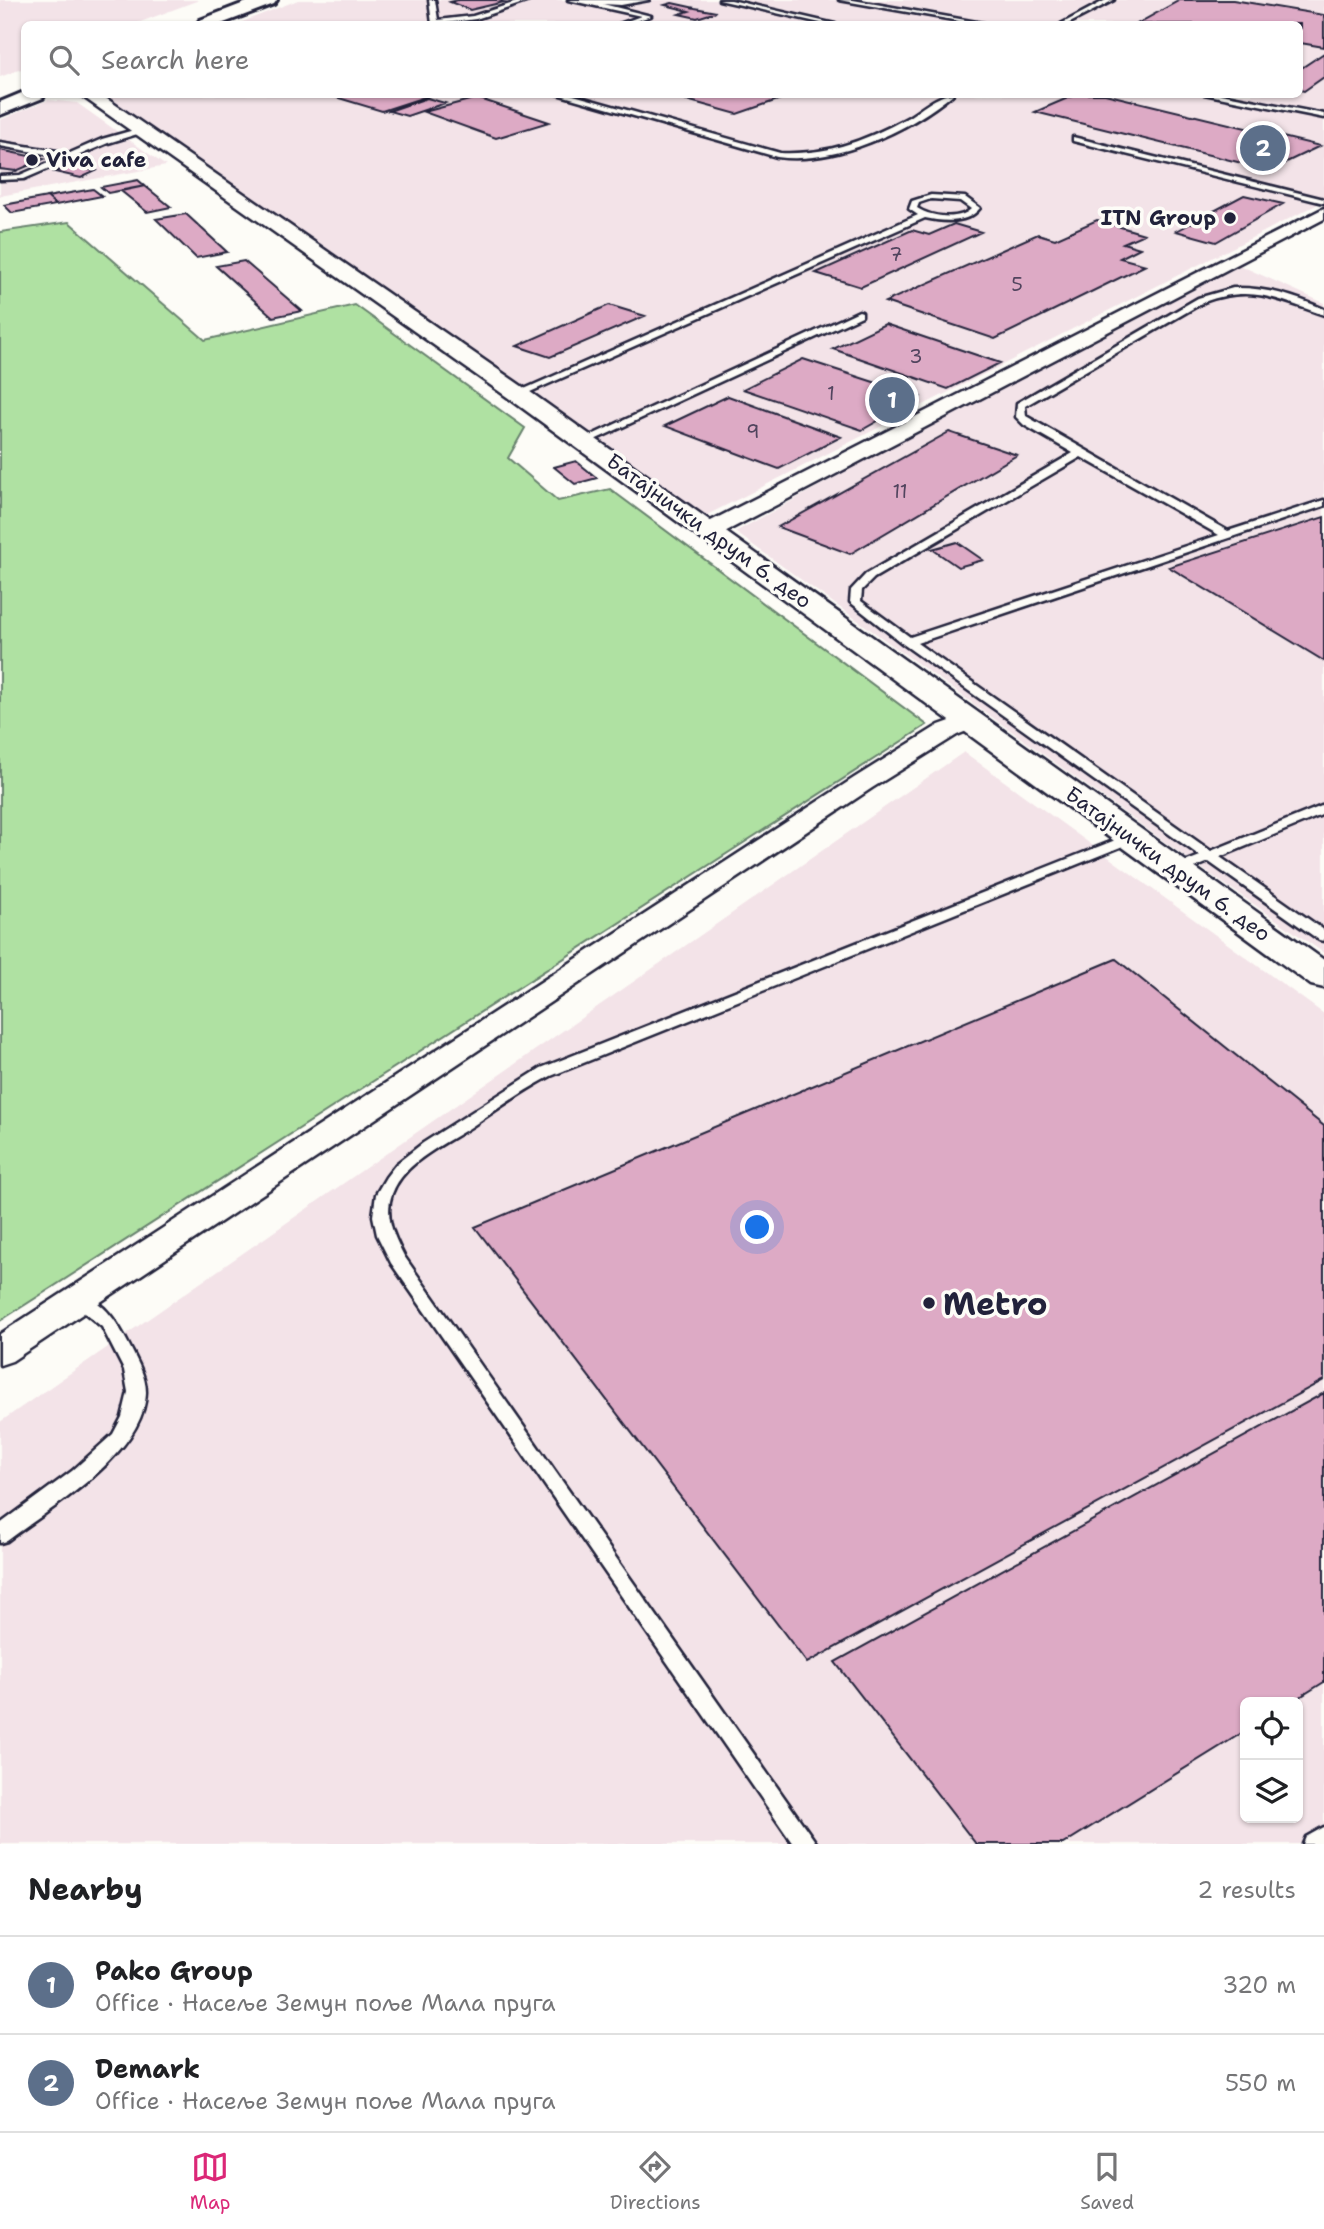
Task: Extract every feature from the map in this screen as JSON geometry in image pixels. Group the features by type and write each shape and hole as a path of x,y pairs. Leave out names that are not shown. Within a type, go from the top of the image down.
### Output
{"main road":[{"path":"214,21 268,0"},
{"path":"1,108 26,98"}],"street":[{"name":"Батајнички друм 6. део","path":"94,98 584,441 1324,976"},
{"path":"709,531 1324,213"},
{"path":"0,1352 863,783 948,730 970,721"}],"lane":[{"path":"432,0 435,21"},
{"path":"451,21 474,18 528,0"},
{"path":"571,0 648,16 632,21"},
{"path":"587,2 646,0"},
{"path":"722,0 818,21"},
{"path":"842,0 967,21"},
{"path":"1070,21 1111,0"},
{"path":"574,98 780,155 811,156 833,152 925,113 945,98"},
{"path":"1228,98 1324,116"},
{"path":"0,178 21,177 104,141 141,130"},
{"path":"1076,139 1324,201"},
{"path":"0,144 73,156"},
{"path":"518,394 925,215 963,217 976,208 962,199 931,197 912,205 913,209 925,215"},
{"path":"1229,536 1027,423 1019,412 1020,405 1201,300 1224,291 1264,290 1290,297 1324,312"},
{"path":"584,441 859,314"},
{"path":"1081,453 870,576 859,586 855,595 861,609 1324,937"},
{"path":"907,642 1324,503"},
{"path":"1177,870 1324,809"},
{"path":"806,1844 397,1259 383,1230 381,1206 393,1178 417,1154 512,1090 546,1072 1133,837"},
{"path":"0,1535 89,1466 119,1439 131,1417 137,1392 133,1370 109,1323 80,1300"},
{"path":"1314,1844 1324,1837"}],"shaded area":[{"path":"0,0 199,0 143,21 21,21 21,69 0,77"},
{"path":"298,0 1324,0 1324,201 705,516 313,242 99,98 1303,98 1303,21 245,21"},
{"path":"48,100 77,103 166,166 0,196 0,120"},
{"path":"1230,261 1324,303 1324,953 1194,863 735,532"},
{"path":"964,752 1324,1014 1324,1844 0,1844 0,1422"}],"green space":[{"path":"69,222 205,340 355,305 525,428 508,458 558,501 610,489 927,725 0,1321 0,232"}],"building":[{"path":"1180,0 1233,0 1324,15 1324,47 1303,44 1303,21 1142,21"},
{"path":"450,2 504,2 470,10"},
{"path":"672,3 716,12 697,18 679,14 689,11 665,5"},
{"path":"1324,53 1324,77 1304,91 1303,67"},
{"path":"339,98 422,98 382,111"},
{"path":"427,98 445,103 407,116 389,111"},
{"path":"477,98 549,122 496,138 424,112"},
{"path":"679,98 783,98 737,114"},
{"path":"1068,98 1122,98 1320,146 1270,170 1035,112"},
{"path":"0,150 44,159 16,171 0,169"},
{"path":"70,166 96,171 81,178 55,172"},
{"path":"138,180 145,186 108,193 101,187"},
{"path":"145,186 171,207 147,212 121,191"},
{"path":"93,189 102,196 56,205 47,197"},
{"name":"ITN Group","path":"1244,195 1283,204 1216,242 1176,231"},
{"path":"47,197 56,205 12,213 4,205"},
{"path":"186,214 227,252 196,258 156,219"},
{"path":"1097,220 1144,234 1123,243 1140,248 1120,258 1146,265 995,339 885,302 1038,234 1055,239"},
{"path":"954,224 981,232 861,287 816,273 912,230 929,235"},
{"path":"244,261 302,311 273,317 216,266"},
{"path":"609,305 645,316 550,357 517,346"},
{"path":"885,324 1000,363 948,389 833,349"},
{"path":"803,359 920,397 862,430 743,389"},
{"path":"728,396 841,437 779,469 665,426"},
{"path":"949,432 1017,455 850,554 778,527"},
{"path":"576,461 597,478 575,484 554,467"},
{"path":"1324,517 1324,661 1169,567"},
{"path":"957,542 983,560 958,567 932,549"},
{"name":"Metro","path":"1116,959 1324,1126 1324,1380 807,1663 475,1227"},
{"path":"1324,1393 1324,1682 1300,1697 1240,1697 1240,1734 1063,1844 976,1844 835,1662"}],"place":[{"name":"Demark","path":"1263,148"},
{"name":"Viva cafe","path":"32,160"},
{"name":"ITN Group","path":"1230,218"},
{"name":"Pako Group","path":"892,400"},
{"name":"Metro","path":"929,1303"}]}
